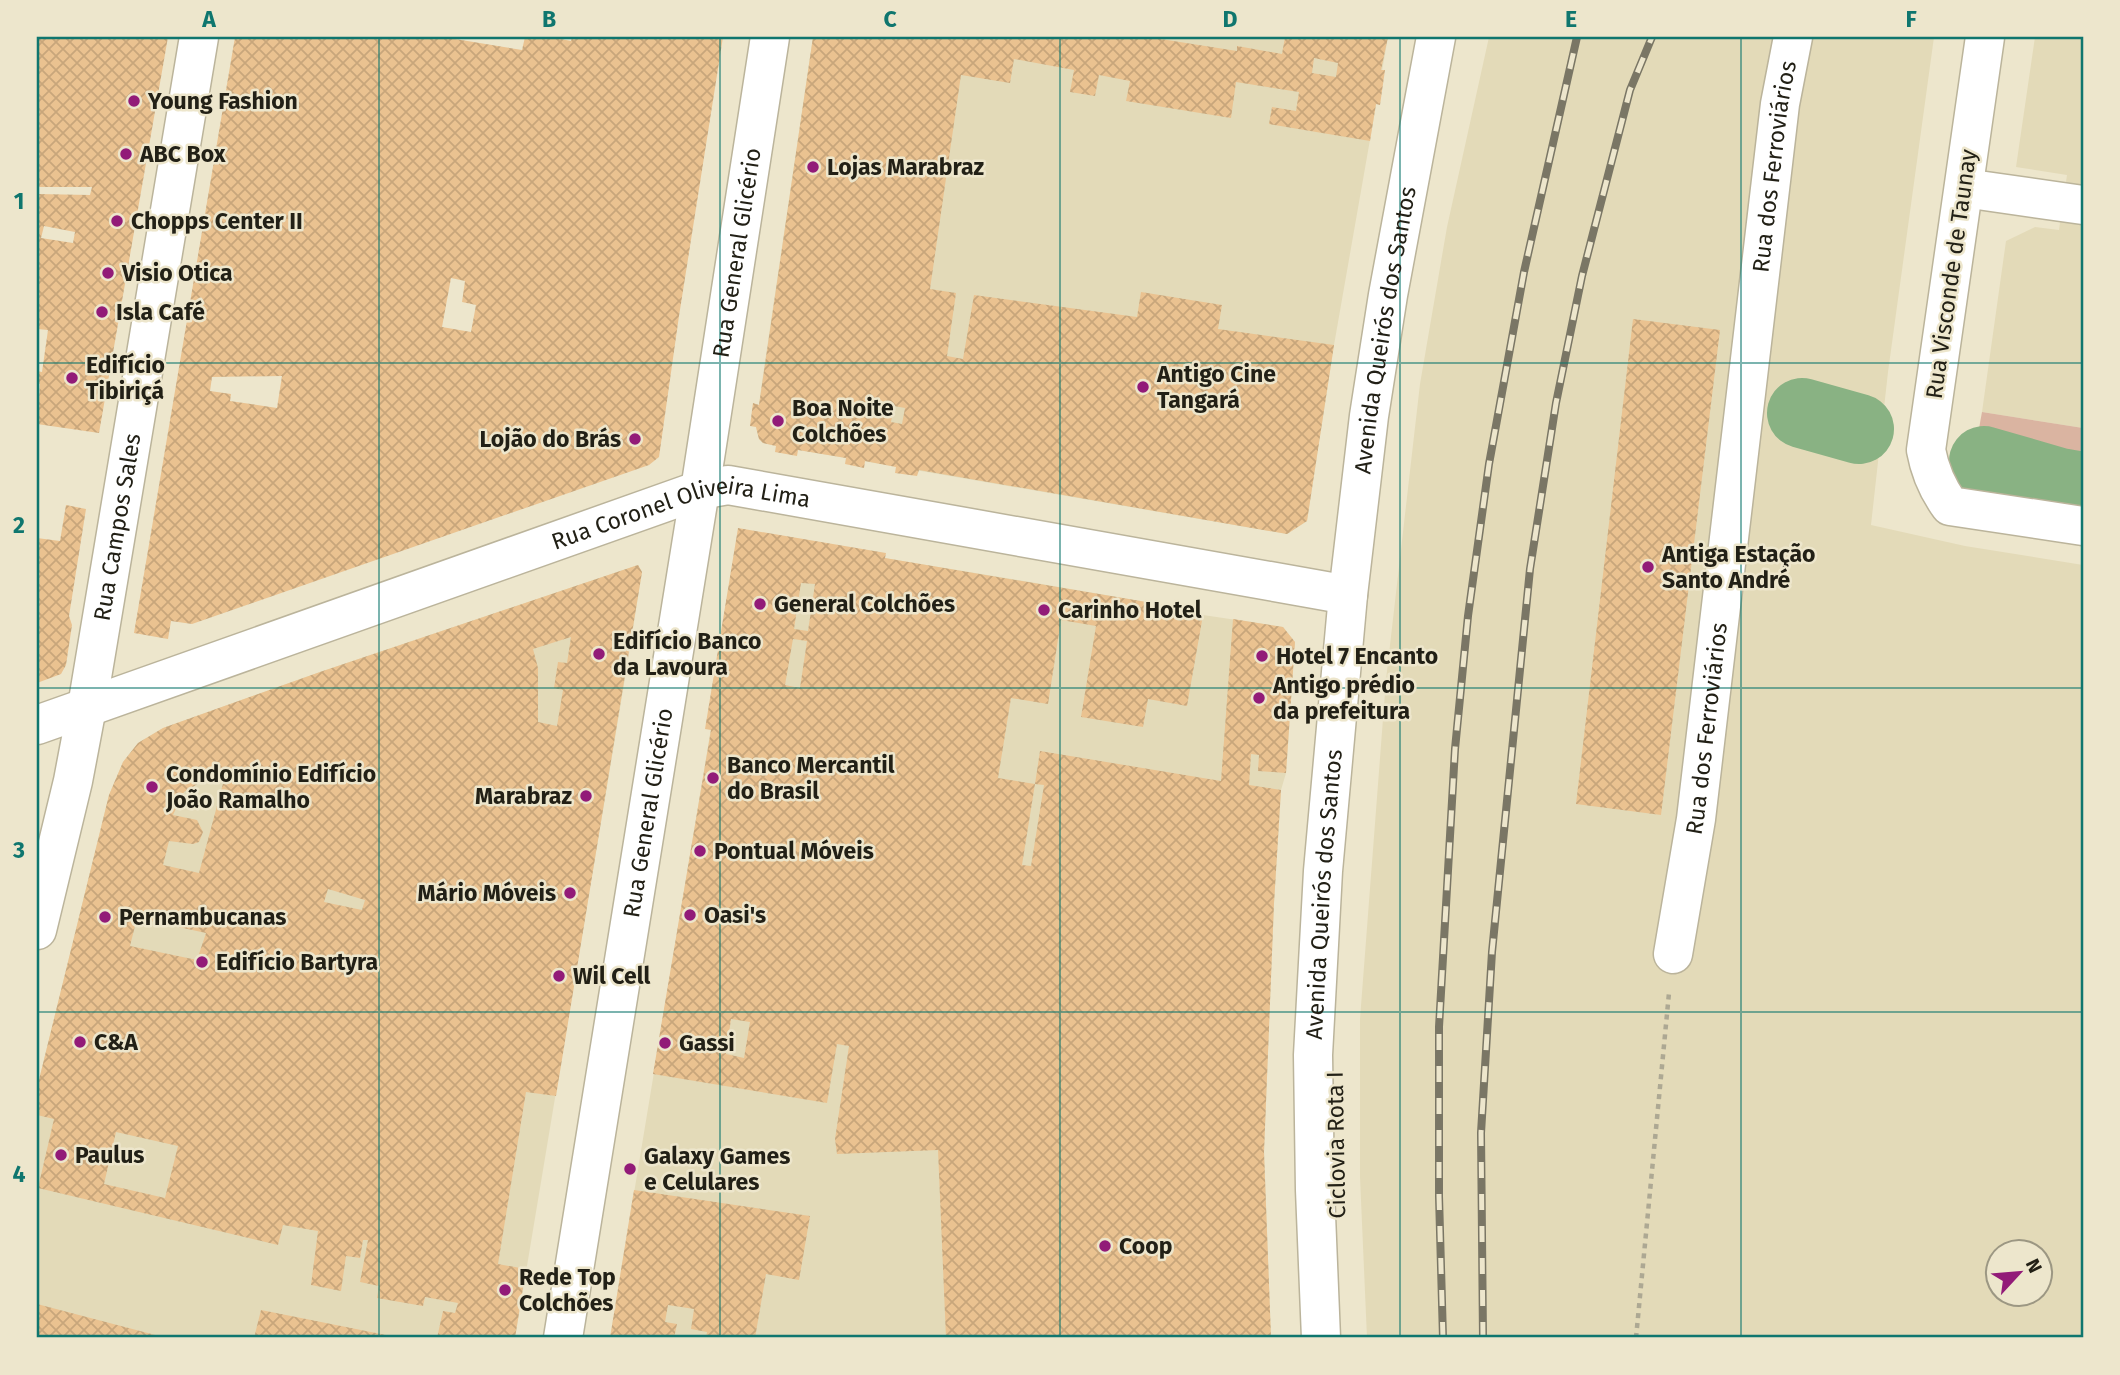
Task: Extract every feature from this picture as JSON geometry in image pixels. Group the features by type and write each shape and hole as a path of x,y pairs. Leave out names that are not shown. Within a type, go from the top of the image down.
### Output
{"street":[{"name":"Rua Campos Sales","path":"37,930 73,781 87,707 199,37"},
{"name":"Rua General Glicério","path":"563,1338 771,37"},
{"name":"Avenida Queirós dos Santos","path":"1321,1338 1313,1055 1321,896 1348,594 1369,416 1392,272 1436,37"},
{"name":"Rua dos Ferroviários","path":"1674,954 1696,819 1780,104 1793,37"},
{"name":"Rua Visconde de Taunay","path":"1985,37 1926,450 1930,470 1938,489 1950,506 2083,526"},
{"path":"1964,188 2083,205"},
{"name":"Rua Coronel Oliveira Lima","path":"37,725 700,490 728,485 1348,594"}],"path":[{"path":"1636,1338 1674,954"}],"shaded area":[{"path":"813,37 1388,37 1334,345 1307,521 1287,534 763,443 756,427"},
{"path":"1489,37 1934,37 1888,372 1871,525 1965,546 2083,565 2083,1338 1367,1338 1360,1177 1360,1019 1386,680 1420,384 1447,227"},
{"path":"2035,37 2083,37 2083,428 1982,412 2006,241 2035,227 2059,230 2067,175 2016,167"},
{"path":"1982,412 2083,428 2083,502 2000,488 1990,481 1979,464 1977,444"},
{"path":"743,535 1283,627 1295,642 1274,903 1264,1152 1271,1338 610,1338"},
{"path":"638,565 642,572 628,660 515,1338 37,1338 37,1088 109,795 123,762 138,743 163,728"}],"building":[{"path":"37,37 168,37 99,433 37,424 40,384 37,383 37,371 42,372 48,330 37,329 37,194 90,195 92,187 37,187","holes":["44,226 75,232 73,243 41,238"]},
{"path":"235,37 443,37 522,50 525,37 551,37 571,41 572,37 723,37 659,457 649,465 192,624 171,621 168,639 134,633","holes":["451,278 465,281 462,302 476,305 471,332 442,327","282,376 277,408 230,401 231,394 210,391 212,377"]},
{"path":"813,37 1148,37 1237,51 1237,46 1282,54 1285,37 1388,37 1381,70 1385,70 1380,105 1376,104 1370,141 1269,124 1272,107 1296,111 1299,92 1236,82 1231,118 1126,101 1130,81 1099,75 1095,96 1070,92 1074,70 1014,59 1010,83 961,75 930,289 956,293 947,356 963,359 974,295 1137,317 1141,292 1222,305 1218,329 1334,345 1307,521 1287,534 919,470 917,476 895,473 896,467 865,461 864,468 845,464 846,458 798,450 797,456 775,452 776,446 763,443 756,427 750,426 753,403 759,405","holes":["1314,58 1338,63 1336,77 1312,73","894,406 905,408 902,424 891,422"]},
{"name":"Antiga Estação Santo André","path":"1633,319 1720,330 1661,815 1576,804"},
{"path":"66,505 86,509 69,616 72,625 66,665 61,674 37,683 37,538 60,541"},
{"path":"738,528 886,553 885,558 1164,605 1203,615 1187,706 1148,699 1143,727 1081,717 1096,626 1061,620 1048,704 1011,698 998,778 1035,784 1040,751 1221,781 1233,619 1283,627 1295,642 1286,773 1258,771 1259,755 1251,754 1249,785 1281,790 1264,1152 1271,1338 946,1338 938,1150 837,1154 835,1139 849,1046 837,1044 827,1103 653,1074 711,730 705,729","holes":["801,583 815,584 808,631 794,629","793,639 807,641 800,688 785,685","1035,784 1044,785 1031,866 1022,865","731,1019 750,1022 744,1058 726,1054"]},
{"path":"638,565 642,572 556,1096 526,1092 498,1264 526,1269 515,1338 437,1338 443,1311 455,1313 458,1303 425,1297 423,1306 377,1298 379,1286 360,1282 368,1240 363,1240 360,1258 346,1256 341,1291 311,1285 318,1231 283,1225 278,1245 38,1188 54,1119 37,1115 37,1088 109,795 123,762 138,743 163,728","holes":["571,637 567,663 558,662 554,688 563,690 557,726 538,722 538,668 533,649","225,776 199,873 163,865 169,841 193,844 199,842 203,832 197,820 173,815 184,792 201,782","328,889 365,900 362,910 324,902","137,918 206,933 197,960 130,946","116,1132 178,1146 165,1198 104,1184"]},
{"path":"634,1190 810,1216 799,1280 766,1274 755,1338 706,1338 707,1332 691,1329 694,1309 668,1305 665,1322 677,1324 674,1338 610,1338"},
{"path":"37,1304 163,1337 163,1338 37,1338"},
{"path":"261,1310 396,1337 396,1338 254,1338"}],"waterway":[{"path":"1802,413 1859,429"},
{"path":"1984,461 2083,487"}],"railway":[{"path":"1443,1338 1439,1196 1439,1027 1455,749 1468,616 1489,464 1524,272 1577,37"},
{"path":"1483,1338 1481,1133 1492,952 1530,569 1556,403 1582,276 1630,90 1652,37"}],"place":[{"name":"Young Fashion","path":"134,101"},
{"name":"ABC Box","path":"126,154"},
{"name":"Lojas Marabraz","path":"813,167"},
{"name":"Chopps Center II","path":"117,221"},
{"name":"Visio Otica","path":"108,273"},
{"name":"Isla Café","path":"102,312"},
{"name":"Edifício Tibiriçá","path":"72,378"},
{"name":"Antigo Cine Tangará","path":"1143,387"},
{"name":"Boa Noite Colchões","path":"778,421"},
{"name":"Lojão do Brás","path":"635,439"},
{"name":"Antiga Estação Santo André","path":"1648,567"},
{"name":"General Colchões","path":"760,604"},
{"name":"Carinho Hotel","path":"1044,610"},
{"name":"Edifício Banco da Lavoura","path":"599,654"},
{"name":"Hotel 7 Encanto","path":"1262,656"},
{"name":"Antigo prédio da prefeitura","path":"1259,698"},
{"name":"Banco Mercantil do Brasil","path":"713,778"},
{"name":"Condomínio Edifício João Ramalho","path":"152,787"},
{"name":"Marabraz","path":"586,796"},
{"name":"Pontual Móveis","path":"700,851"},
{"name":"Mário Móveis","path":"570,893"},
{"name":"Oasi's","path":"690,915"},
{"name":"Pernambucanas","path":"105,917"},
{"name":"Edifício Bartyra","path":"202,962"},
{"name":"Wil Cell","path":"559,976"},
{"name":"C&A","path":"80,1042"},
{"name":"Gassi","path":"665,1043"},
{"name":"Paulus","path":"61,1155"},
{"name":"Galaxy Games e Celulares","path":"630,1169"},
{"name":"Coop","path":"1105,1246"},
{"name":"Rede Top Colchões","path":"505,1290"}]}
